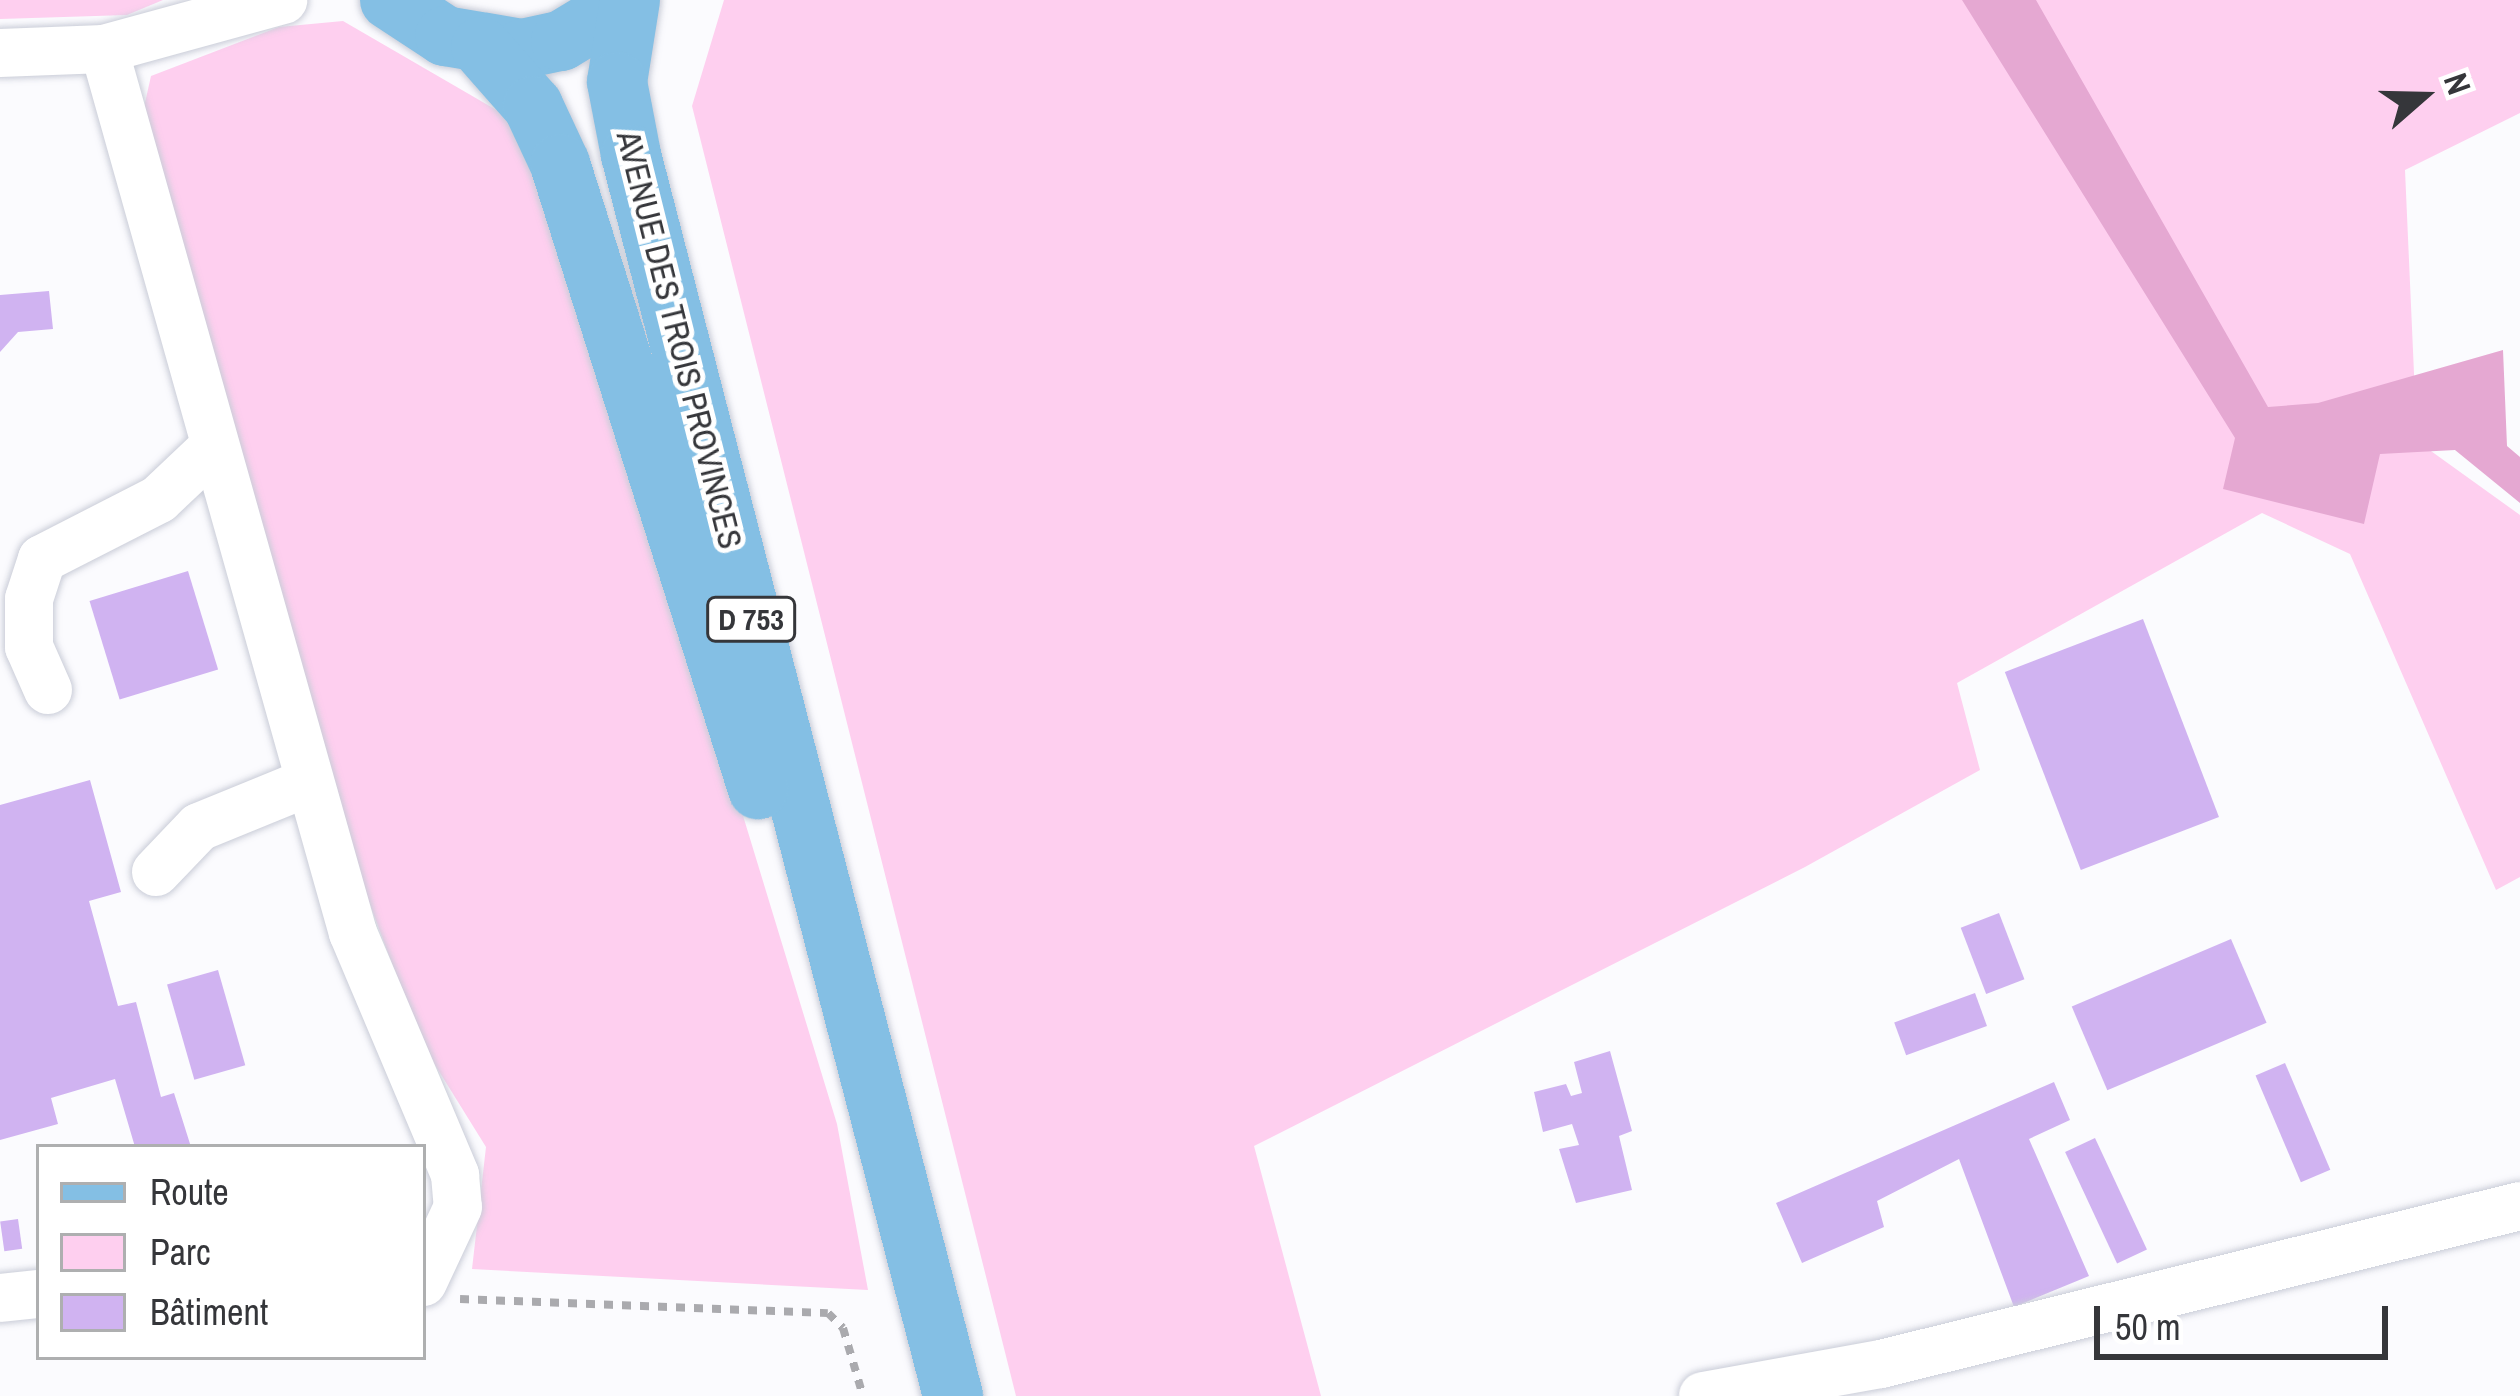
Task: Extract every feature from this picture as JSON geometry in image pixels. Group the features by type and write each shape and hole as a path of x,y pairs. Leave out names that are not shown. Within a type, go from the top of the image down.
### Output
{"main road":[{"path":"390,0 445,36 482,47 561,41 630,0"},
{"name":"AVENUE DES TROIS PROVINCES","path":"630,0 617,82 631,154 908,1237 953,1396"},
{"name":"AVENUE DES TROIS PROVINCES","path":"482,47 533,106 560,164 908,1237"}],"street":[{"path":"0,53 104,49 262,3"},
{"path":"104,49 353,933 455,1175 458,1207 431,1288"},
{"path":"48,690 29,647 29,599 42,559 159,499 196,472 214,447"},
{"path":"156,872 199,827 309,782"},
{"path":"1703,1396 1881,1364 2520,1206"},
{"path":"0,1298 36,1294"}],"path":[{"path":"431,1288 828,1313 843,1328 863,1396"}],"green space":[{"path":"0,0 163,0 127,15 0,19"},
{"path":"724,0 2520,0 2520,113 2405,170 2417,441 2520,515 2520,877 2496,890 2350,554 2262,513 1957,683 1980,770 1805,867 1254,1146 1321,1396 1016,1396 692,106"},
{"path":"343,21 505,115 525,154 648,504 837,1124 868,1290 472,1269 486,1147 422,1044 359,875 140,125 151,76 279,27"}],"shaded area":[{"path":"1962,0 2036,0 2268,407 2318,403 2503,350 2507,446 2520,457 2520,503 2455,450 2380,454 2364,524 2223,489 2235,438"}],"building":[{"path":"49,291 53,329 18,332 0,352 0,295"},
{"path":"188,571 218,669 120,700 90,601"},
{"path":"2143,619 2219,817 2081,870 2005,672"},
{"path":"90,780 121,892 89,901 118,1006 136,1002 161,1097 174,1093 190,1144 134,1144 115,1079 51,1098 58,1124 0,1140 0,805"},
{"path":"1999,913 2024,979 1986,994 1961,928"},
{"path":"2231,939 2267,1023 2107,1090 2072,1007"},
{"path":"218,970 245,1065 194,1080 167,985"},
{"path":"1975,993 1987,1026 1906,1055 1894,1022"},
{"path":"1610,1051 1632,1131 1619,1136 1632,1190 1576,1203 1559,1149 1579,1145 1572,1124 1543,1132 1534,1092 1566,1084 1571,1096 1582,1093 1574,1062"},
{"path":"2285,1063 2330,1170 2301,1182 2256,1076"},
{"path":"2054,1082 2070,1120 2029,1139 2089,1276 2014,1307 1959,1159 1877,1201 1884,1227 1802,1263 1776,1203"},
{"path":"2095,1138 2147,1249 2117,1263 2065,1152"},
{"path":"18,1219 22,1249 4,1251 0,1222"}]}
